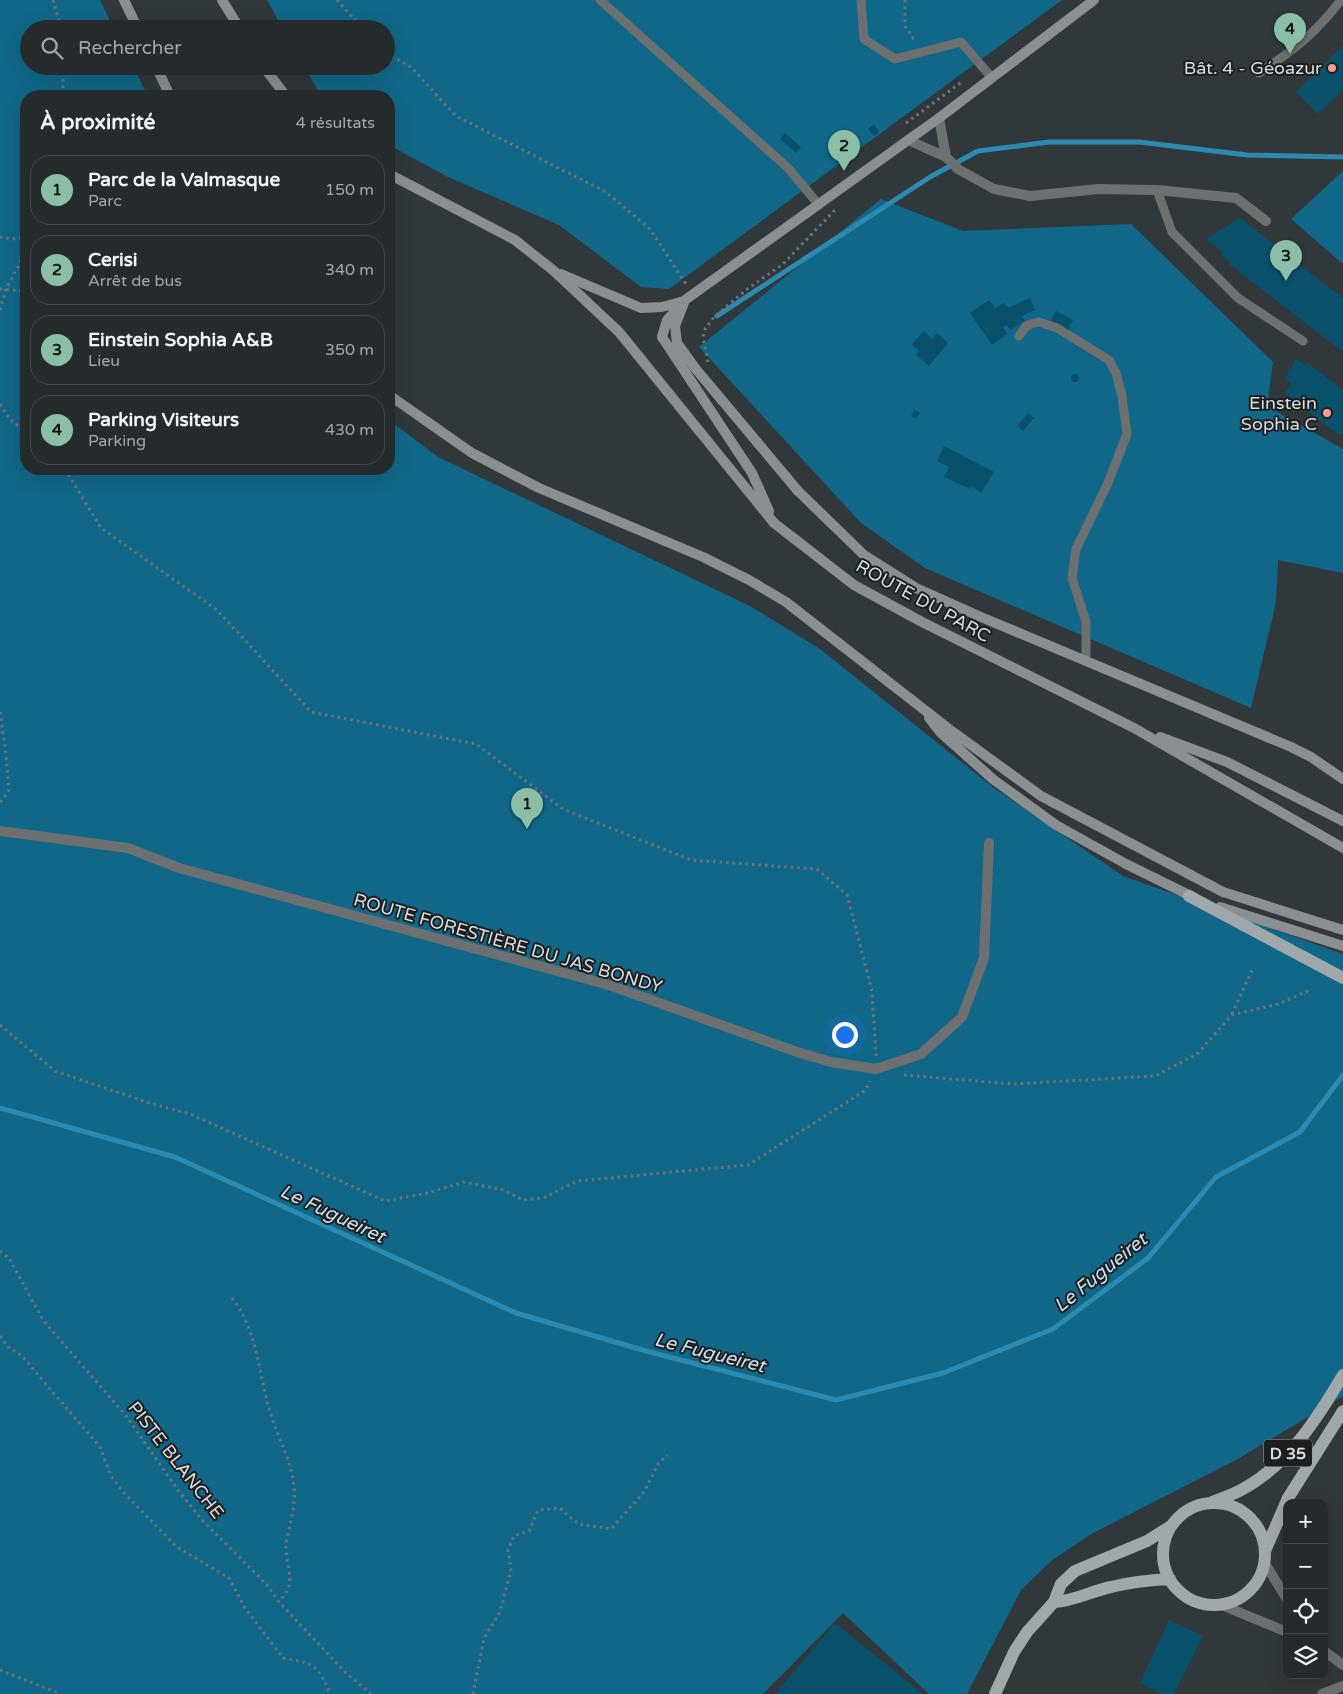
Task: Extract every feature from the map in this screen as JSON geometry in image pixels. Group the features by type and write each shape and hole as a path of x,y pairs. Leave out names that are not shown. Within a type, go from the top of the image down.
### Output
{"main road":[{"path":"124,0 134,20"},
{"path":"222,0 234,20"},
{"path":"774,523 752,473 662,338 666,320 689,298 939,118 1094,0"},
{"path":"160,75 167,90"},
{"path":"271,75 282,90"},
{"name":"ROUTE DU PARC","path":"395,177 515,240 554,271 619,332 774,523 854,584 922,622 1134,728 1343,848"},
{"path":"554,271 641,308 662,307 689,298"},
{"name":"ROUTE DU PARC","path":"689,298 675,326 677,343 694,368 798,491 844,537 878,565 916,588 1291,747 1343,780"},
{"path":"395,399 472,453 539,488 703,557 749,580 802,613 1041,796 1223,892 1343,930"},
{"path":"919,704 941,734 994,780 1056,825 1343,978"},
{"path":"1134,728 1228,762 1343,820"},
{"path":"1189,896 1226,910 1343,946"},
{"name":"D 35","path":"1208,1504 1241,1490 1280,1461 1306,1433 1343,1374"},
{"name":"D 35","path":"1265,1556 1288,1498 1343,1411"},
{"path":"1208,1504 1226,1504 1243,1512 1256,1525 1265,1556 1258,1579 1246,1594 1219,1604 1210,1604 1191,1599 1176,1587 1170,1579 1163,1553 1167,1534 1172,1526 1184,1513 1208,1504"},
{"path":"995,1694 1022,1639 1054,1602 1062,1584 1075,1571 1147,1541 1172,1526"},
{"path":"1054,1602 1072,1601 1111,1587 1147,1580 1170,1579"}],"street":[{"path":"939,118 946,156"},
{"path":"908,140 946,156 958,169 994,189 1030,196 1098,189 1158,190 1236,198 1266,221"},
{"name":"ROUTE FORESTIÈRE DU JAS BONDY","path":"0,831 128,848 179,868 609,985 797,1052 831,1062 876,1069 921,1054 962,1017 984,958 989,843"},
{"path":"1265,1556 1283,1591"},
{"path":"1219,1604 1283,1630"},
{"path":"1328,1654 1343,1665"},
{"path":"1322,1694 1343,1686"}],"lane":[{"path":"600,0 788,168 819,205"},
{"path":"861,0 864,39 895,59 961,42 992,78"},
{"path":"1258,73 1297,48 1329,16 1341,0"},
{"path":"1158,190 1172,232 1238,298 1303,341"},
{"path":"1019,336 1027,325 1039,322 1057,328 1109,360 1116,373 1122,396 1127,434 1108,483 1076,548 1072,578 1086,622 1086,661"}],"path":[{"path":"53,0 59,20"},
{"path":"337,0 355,20"},
{"path":"905,0 905,26 922,52"},
{"path":"395,57 411,67 456,116 606,192 650,229 689,298"},
{"path":"62,75 62,90"},
{"path":"709,364 703,337 705,328 714,317 746,290 783,264 834,213 836,206"},
{"path":"0,237 13,239 20,237"},
{"path":"0,310 6,289 20,263"},
{"path":"0,289 20,290"},
{"path":"0,404 9,418 20,428"},
{"path":"0,1025 55,1071 190,1114 385,1201 428,1193 463,1182 501,1189 523,1200 543,1198 577,1181 748,1165 866,1090 876,1069 872,991 848,895 817,869 691,860 563,809 476,744 311,712 217,610 101,528 69,475"},
{"path":"0,712 9,790 0,803"},
{"path":"903,1074 1013,1084 1155,1076 1197,1054 1232,1015 1252,970"},
{"path":"1232,1015 1278,1004 1310,990"},
{"name":"PISTE BLANCHE","path":"0,1250 9,1258 42,1320 127,1418 177,1489 202,1520 266,1585 279,1602 346,1673 370,1694"},
{"path":"232,1298 244,1313 256,1344 256,1357 269,1409 288,1459 294,1488 293,1520 286,1545 289,1586 279,1602"},
{"path":"0,1336 8,1347 21,1355 100,1447 110,1476 144,1514 177,1547 229,1578 245,1608 283,1658 305,1662 322,1673 330,1694"},
{"path":"473,1694 484,1638 500,1612 511,1570 508,1550 514,1536 529,1531 538,1510 560,1508 573,1521 584,1527 596,1526 611,1529 644,1492 658,1464 667,1455"},
{"path":"0,1670 61,1694"}],"shaded area":[{"path":"0,0 100,0 110,20 20,20 20,75 138,75 145,90 20,90 20,475 395,475 395,425 438,457 750,606 820,649 994,788 1123,876 1343,954 1343,1396 1236,1460 1093,1533 1052,1560 1021,1590 967,1694 929,1694 843,1613 763,1694 0,1694"},
{"path":"267,0 1062,0 669,289 641,287 559,225 448,177 395,148 395,90 318,90 309,75 395,75 395,20 278,20"},
{"path":"1343,171 1343,264 1291,219"},
{"path":"881,199 963,231 1131,224 1273,362 1267,406 1343,449 1343,573 1278,560 1276,602 1251,708 925,568 861,523 699,347"}],"building":[{"name":"Bât. 4 - Géoazur","path":"1343,46 1343,90 1318,114 1296,92"},
{"path":"874,124 879,132 874,136 868,129"},
{"path":"785,133 801,147 796,153 780,139"},
{"path":"1240,218 1343,298 1343,352 1229,264 1231,262 1221,255 1223,252 1206,239"},
{"path":"1030,298 1035,310 1022,316 1025,321 1010,330 1007,325 1003,327 1007,334 992,345 970,313 989,300 995,308 1004,303 1008,308"},
{"path":"1056,311 1073,320 1068,330 1051,321"},
{"path":"924,331 932,339 937,333 948,343 929,366 916,355 919,351 912,344"},
{"name":"Einstein Sophia C","path":"1296,358 1306,366 1308,363 1343,390 1343,433 1339,435 1285,393 1292,384 1285,379"},
{"path":"1075,374 1079,378 1075,382 1071,378"},
{"path":"915,410 920,413 916,419 911,416"},
{"path":"1028,413 1034,418 1023,431 1018,425"},
{"path":"944,446 994,472 981,493 971,486 970,489 944,477 949,467 937,461"},
{"path":"1169,1620 1203,1636 1174,1694 1162,1694 1140,1683"},
{"path":"835,1623 923,1694 775,1694"}],"waterway":[{"path":"717,316 930,177 978,151 1049,142 1139,142 1247,155 1343,157"},
{"name":"Le Fugueiret","path":"0,1108 175,1157 516,1313 646,1351 836,1400 943,1373 1053,1329 1148,1258 1216,1177 1300,1132 1343,1075"}],"place":[{"name":"Parking Visiteurs","path":"1290,54"},
{"name":"Bât. 4 - Géoazur","path":"1332,68"},
{"name":"Cerisi","path":"844,171"},
{"name":"Einstein Sophia A&B","path":"1286,281"},
{"name":"Einstein Sophia C","path":"1327,413"},
{"name":"Parc de la Valmasque","path":"527,829"}]}
